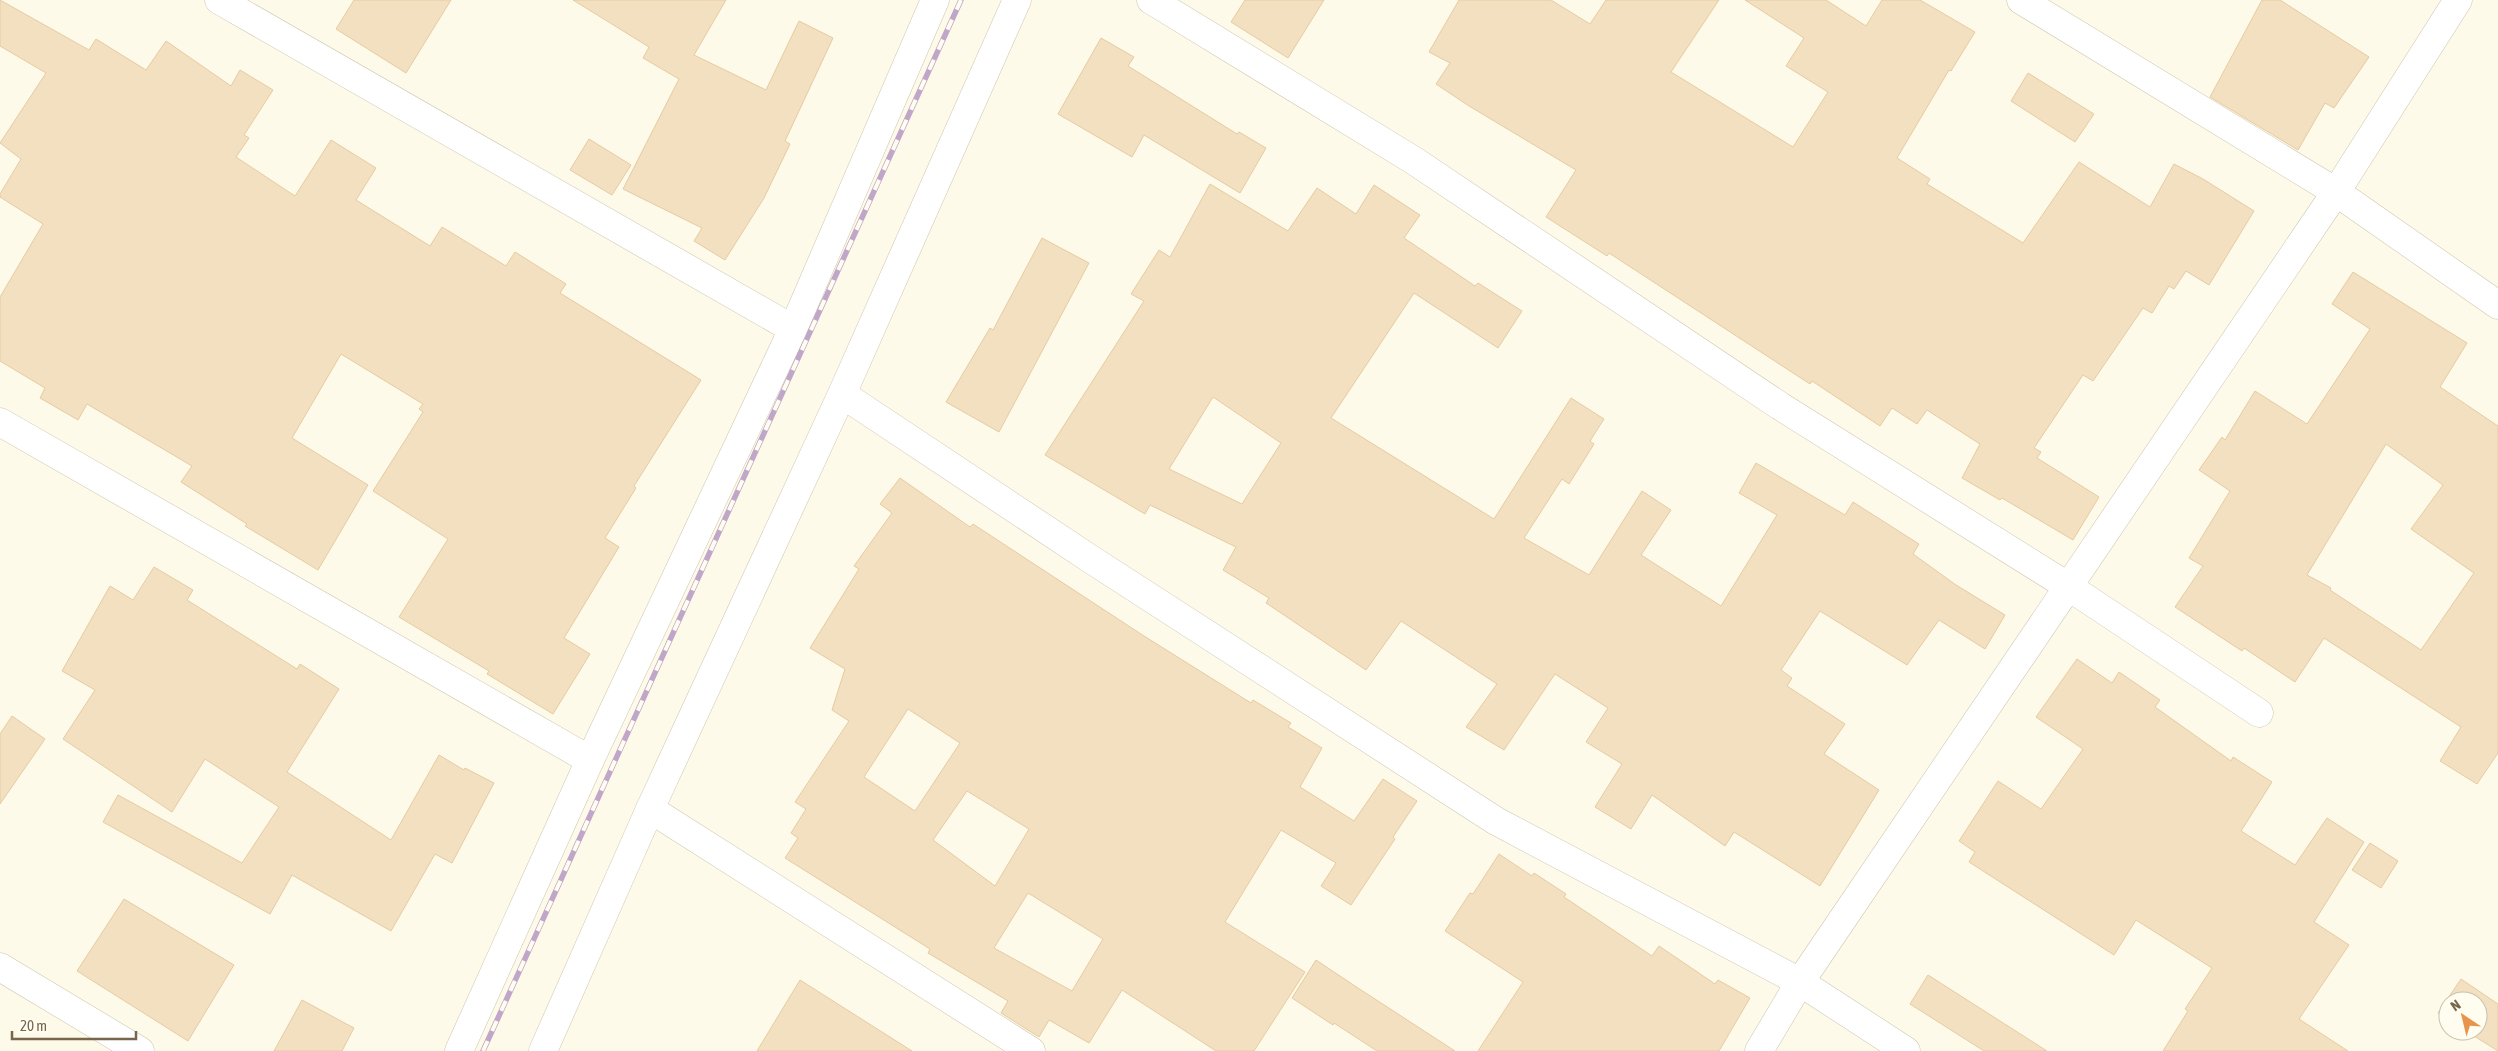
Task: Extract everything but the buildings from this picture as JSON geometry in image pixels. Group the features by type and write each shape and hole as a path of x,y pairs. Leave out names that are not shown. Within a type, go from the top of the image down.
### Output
{"street":[{"path":"219,0 794,329"},
{"path":"459,1051 590,760 794,329 935,0"},
{"path":"543,1051 650,809 842,394 1017,0"},
{"path":"1151,0 1413,160 1780,406 2068,587 2259,713"},
{"path":"2021,0 2336,192 2498,305"},
{"path":"1758,1051 1800,982 2336,192 2458,0"},
{"path":"842,394 1092,560 1496,821 1800,982 1906,1051"},
{"path":"0,422 590,760"},
{"path":"650,809 1031,1051"},
{"path":"0,967 140,1051"}],"railway":[{"path":"483,1051 961,0"}]}
